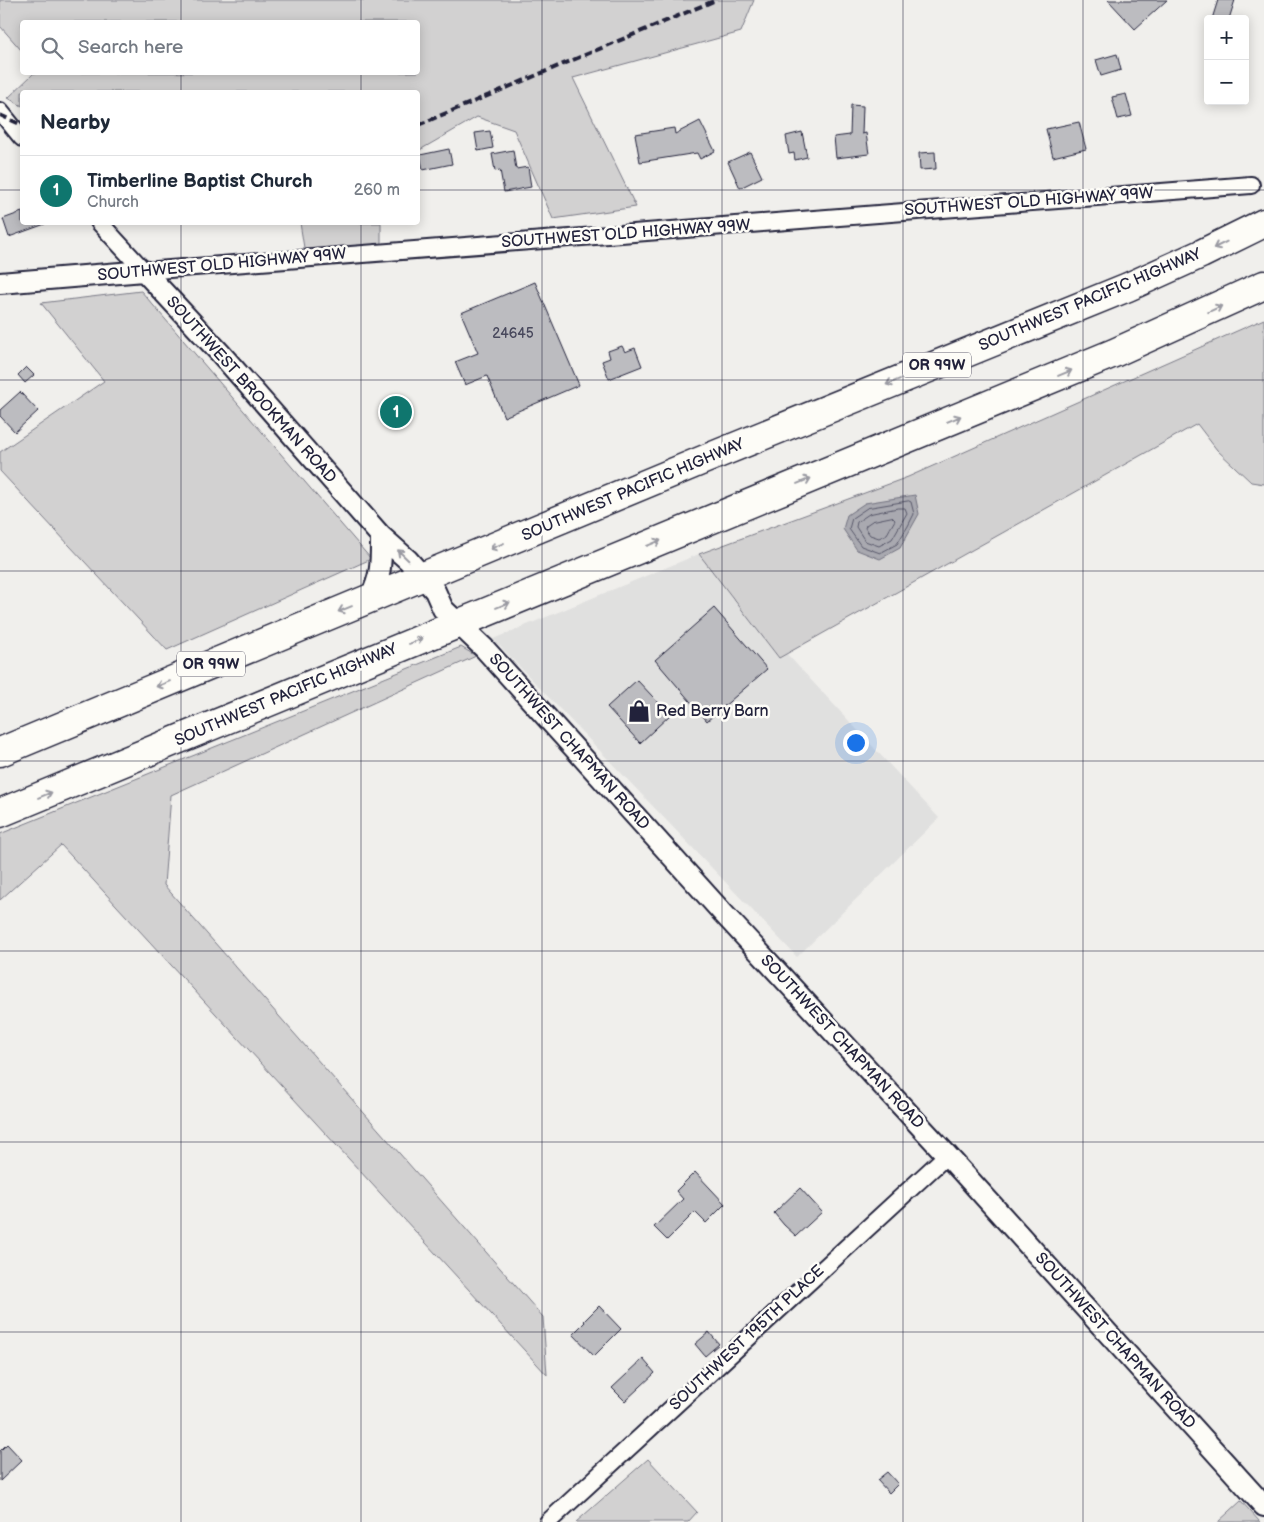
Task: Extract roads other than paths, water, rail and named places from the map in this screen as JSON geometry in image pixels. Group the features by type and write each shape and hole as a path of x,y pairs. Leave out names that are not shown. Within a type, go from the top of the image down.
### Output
{"highway":[{"name":"SOUTHWEST PACIFIC HIGHWAY","path":"0,752 1128,287 1202,254 1264,223"},
{"name":"SOUTHWEST PACIFIC HIGHWAY","path":"0,813 1114,352 1264,285"}],"street":[{"path":"0,111 20,136"},
{"name":"SOUTHWEST OLD HIGHWAY 99W","path":"0,283 1251,185"},
{"name":"SOUTHWEST BROOKMAN ROAD","path":"102,225 221,354 381,536 408,560 423,577"},
{"path":"370,598 381,570 381,536"},
{"name":"SOUTHWEST CHAPMAN ROAD","path":"423,577 435,590 443,609 484,648 722,912 947,1155 1264,1506"},
{"name":"SOUTHWEST 195TH PLACE","path":"548,1522 947,1155"}],"water":[{"path":"915,495 919,514 900,548 880,559 857,550 843,529 847,515 865,503"}],"railway":[{"path":"420,124 716,0"},
{"path":"0,115 20,124"}],"place":[{"name":"Timberline Baptist Church","path":"396,412"},
{"name":"Red Berry Barn","path":"639,711"}]}
